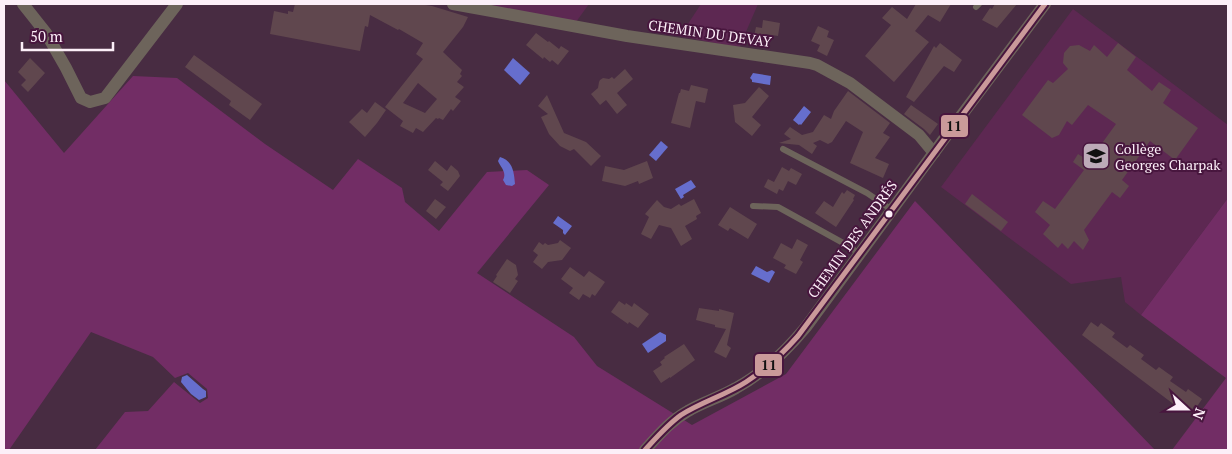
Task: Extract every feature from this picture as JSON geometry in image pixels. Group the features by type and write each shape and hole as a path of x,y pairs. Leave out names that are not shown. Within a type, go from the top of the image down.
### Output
{"street":[{"path":"23,4 46,33 81,98 90,102 105,98 177,4"},
{"name":"CHEMIN DU DEVAY","path":"453,4 627,36 777,57 817,65 850,83 919,135 934,153"},
{"name":"CHEMIN DES ANDRÉS","path":"645,450 664,428 687,412 737,388 760,373 806,327 1045,4"}],"lane":[{"path":"783,149 860,189 892,210"},
{"path":"753,206 778,207 846,244 860,254"}],"shaded area":[{"path":"476,4 589,4 576,22"},
{"path":"701,4 758,4 739,48 680,36"},
{"name":"Collège Georges Charpak","path":"1073,9 1228,125 1228,198 1141,315 1125,302 1121,277 1071,284 941,187"},
{"path":"133,76 177,78 265,144 333,190 358,159 402,188 405,202 439,231 487,172 527,170 549,185 477,273 574,337 597,366 692,425 786,374 915,201 1155,450 95,450 125,412 148,411 174,382 200,403 208,398 207,389 188,373 175,378 153,357 91,332 9,450 4,450 4,80 64,153"},
{"path":"1228,198 1228,450 1172,450 1226,378 1141,315"}],"water":[{"path":"513,58 530,73 520,85 504,70"},
{"path":"753,73 771,76 770,85 752,82 750,78"},
{"path":"804,106 811,112 799,125 793,120"},
{"path":"661,141 668,147 656,161 649,155"},
{"path":"500,157 508,161 512,168 515,184 512,186 506,185 503,180 504,172 498,161"},
{"path":"691,180 696,187 683,195 684,197 681,199 675,189"},
{"path":"558,216 572,226 565,235 563,230 553,223"},
{"path":"756,266 767,272 772,270 775,272 769,283 751,274"},
{"path":"660,332 666,335 666,341 648,353 642,344"},
{"path":"187,375 206,391 206,397 199,400 191,394 181,382 182,377"}],"building":[{"path":"295,4 419,4 468,17 463,27 443,52 462,70 460,74 462,76 457,82 464,87 455,97 461,101 453,111 451,109 443,120 436,118 423,132 416,128 413,133 400,126 403,121 385,107 423,59 416,54 423,43 370,15 368,27 365,26 360,51 270,34 274,11 288,14 288,11 293,12","holes":["418,83 437,99 425,113 403,103"]},
{"path":"916,4 951,4 940,22 928,15 915,31 929,42 894,82 865,56 891,25 882,18 892,7 907,19"},
{"path":"995,4 1017,4 997,28 982,20"},
{"path":"763,20 780,23 778,36 765,34 764,43 753,41 756,27 762,28"},
{"path":"818,26 829,31 827,37 834,40 827,56 817,51 820,45 811,41"},
{"path":"536,33 559,49 561,46 569,51 558,65 552,60 550,62 544,57 543,59 526,45"},
{"path":"940,43 962,60 954,72 944,66 914,102 906,97 934,46 936,48"},
{"name":"Collège Georges Charpak","path":"1118,43 1136,57 1127,70 1152,91 1159,82 1171,90 1163,103 1198,128 1175,160 1150,141 1122,180 1129,186 1120,198 1112,192 1084,230 1089,240 1083,250 1074,241 1068,249 1062,243 1058,248 1043,234 1050,225 1035,212 1043,201 1055,209 1084,170 1073,162 1078,154 1089,161 1116,124 1088,105 1072,125 1067,121 1059,135 1052,138 1022,115 1048,80 1053,83 1068,69 1063,63 1064,53 1070,46 1079,45 1090,51 1094,45 1107,57"},
{"path":"194,55 262,104 250,120 229,105 231,101 185,67"},
{"path":"30,58 45,73 28,92 21,85 26,80 18,72"},
{"path":"625,69 633,79 617,93 627,105 617,114 606,100 600,105 591,94 598,88 600,80 612,77 614,79"},
{"path":"691,85 708,89 705,103 696,101 690,128 671,123 681,89 689,91"},
{"path":"759,87 769,96 752,117 761,125 752,136 735,122 733,105 745,103"},
{"path":"848,91 890,123 883,133 890,137 875,158 889,164 883,178 850,163 863,132 846,121 832,142 828,144 820,140 813,143 817,146 812,154 799,145 779,143 791,139 784,134 790,127 802,135 813,132 824,115 831,119 834,111"},
{"path":"547,95 564,133 586,142 601,156 591,166 574,149 570,151 560,146 549,134 541,117 548,114 538,106"},
{"path":"375,102 386,110 365,137 349,122 362,109 367,113"},
{"path":"911,105 938,124 930,135 904,114"},
{"path":"435,161 447,171 451,165 458,171 460,176 448,191 440,185 443,182 428,170"},
{"path":"647,161 653,178 639,184 638,181 625,186 602,181 605,166 624,170"},
{"path":"782,167 789,171 791,168 802,174 796,185 788,181 783,191 779,189 777,194 764,187 768,179 774,182"},
{"path":"847,190 855,195 854,200 836,227 815,213 824,201 833,207 842,192 844,194"},
{"path":"972,194 1008,222 1001,231 965,204"},
{"path":"435,199 446,207 436,219 426,211"},
{"path":"694,199 701,213 696,216 697,219 685,226 692,239 681,246 671,228 659,225 651,239 641,234 649,217 645,214 657,200 664,207 671,209"},
{"path":"730,207 757,224 748,239 730,228 728,231 718,225"},
{"path":"797,239 808,245 800,260 803,262 796,274 784,268 786,265 773,258 781,243 792,249"},
{"path":"560,240 571,248 562,260 548,262 542,269 533,262 538,255 533,251 539,242 543,245 545,243 548,245 558,243"},
{"path":"507,259 516,265 518,275 515,279 518,281 510,293 493,282"},
{"path":"570,267 584,277 589,271 605,282 595,296 592,294 590,298 583,294 579,300 569,293 573,288 561,279"},
{"path":"619,301 632,307 634,303 649,314 638,328 629,322 628,324 611,312"},
{"path":"699,308 719,311 719,309 734,313 727,345 731,348 726,358 714,352 726,329 696,320"},
{"path":"1091,322 1098,327 1101,323 1115,333 1112,337 1127,348 1130,345 1144,355 1141,359 1156,370 1159,367 1173,377 1170,381 1186,392 1188,389 1202,399 1196,408 1194,406 1192,410 1188,407 1184,412 1082,335"},
{"path":"684,344 695,360 661,383 653,371 662,365 660,362 664,357"}],"transit line":[{"name":"11","path":"645,450 666,427 681,415 746,382 774,360 798,336 1045,4"}],"place":[{"name":"Collège Georges Charpak","path":"1096,156"}]}
